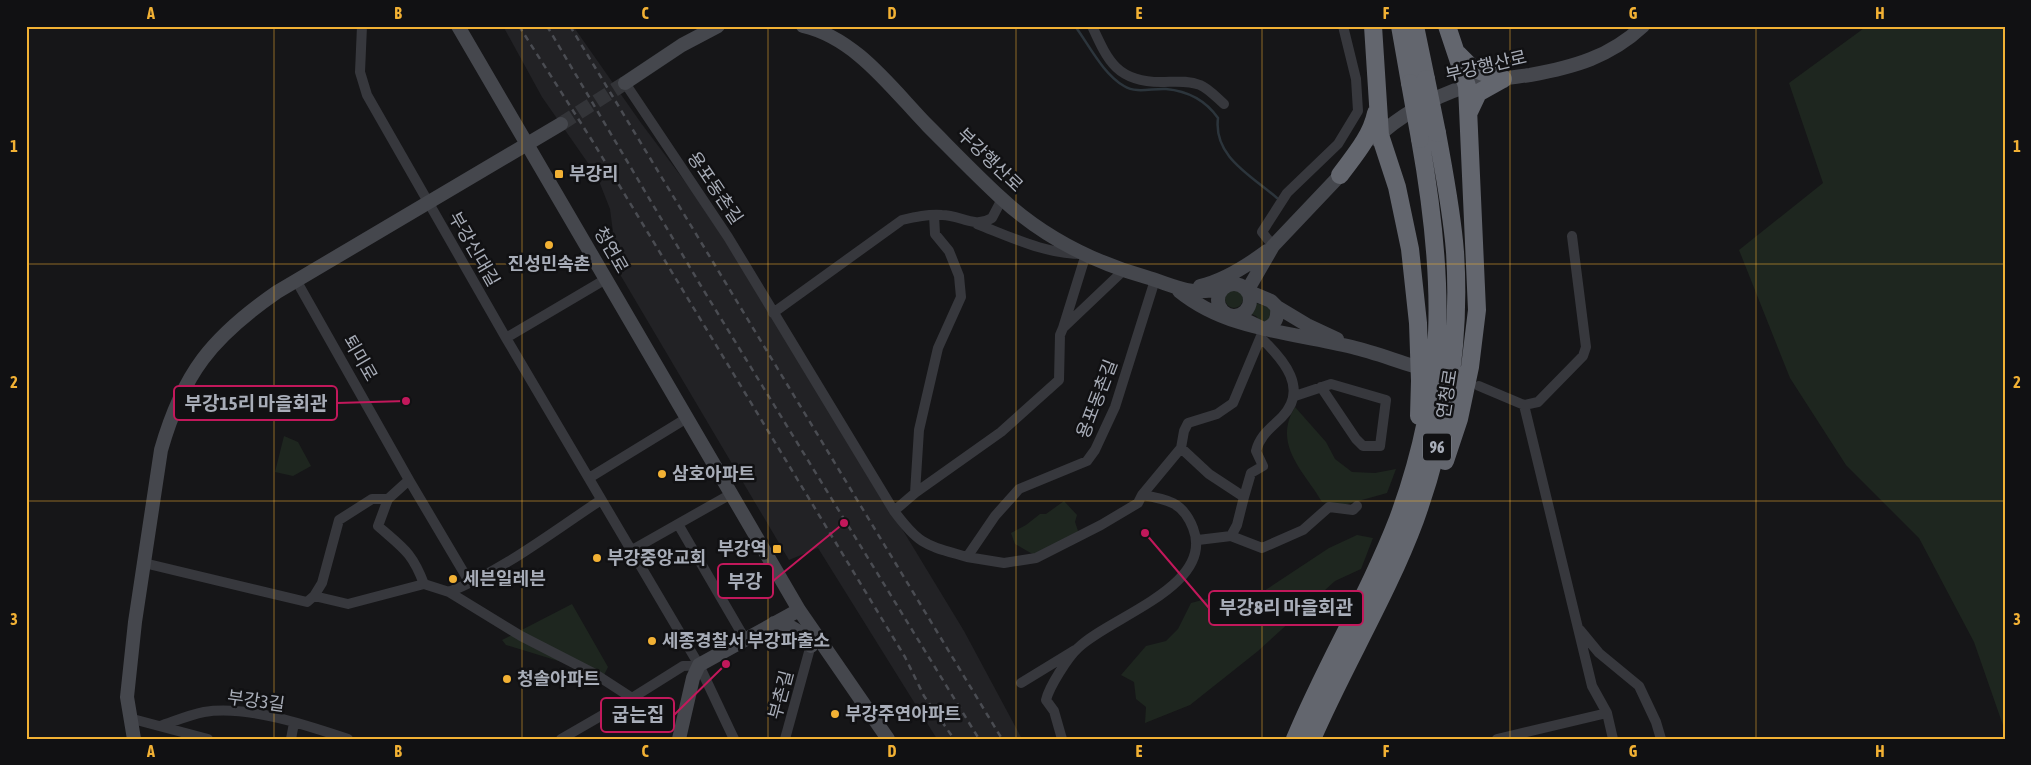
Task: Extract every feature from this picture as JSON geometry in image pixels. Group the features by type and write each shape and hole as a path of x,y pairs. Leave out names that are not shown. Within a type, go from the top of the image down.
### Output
{"highway":[{"path":"1373,26 1380,135 1392,174 1410,249 1418,323 1420,381 1418,418 1386,547"},
{"name":"연청로","path":"1312,739 1404,547 1431,471 1440,437 1446,411 1454,354 1456,309 1455,252 1447,189 1437,133 1400,26"},
{"name":"연청로","path":"1296,739 1312,698 1386,547 1398,518 1430,407 1437,352 1439,308 1437,254 1420,139 1415,26"},
{"path":"1404,547 1440,475 1459,419 1470,367 1476,310 1467,86 1447,26"},
{"path":"1456,52 1472,68 1503,79"},
{"path":"1468,117 1478,92 1503,79"},
{"path":"1340,175 1364,143 1374,124 1379,100"},
{"path":"1340,175 1368,157 1378,158 1385,162 1392,174"}],"street":[{"name":"부강신대길","path":"362,26 360,72 367,95 506,338 699,665 734,739"},
{"name":"청연로","path":"458,26 799,610 888,739"},
{"path":"626,83 682,45 718,26"},
{"name":"부강행산로","path":"803,26 815,29 856,52 1002,199 1036,227 1086,254 1124,270 1174,287"},
{"path":"1092,26 1108,60 1123,74 1149,82 1184,82 1201,85 1224,104"},
{"path":"1271,250 1262,232 1286,193 1338,144 1358,111 1356,79 1343,26"},
{"name":"부강행산로","path":"1237,316 1248,308 1250,300 1247,291 1271,250 1340,175 1380,135 1410,113 1467,86 1551,71 1604,54 1617,48 1643,26"},
{"name":"용포동촌길","path":"626,83 728,237 894,512 918,540 929,546 966,557 1004,563 1036,558 1101,525 1138,503 1142,495 1180,448 1188,423 1217,414 1233,403 1263,333"},
{"path":"134,739 127,697 161,450 168,425 182,393 198,365 221,336 241,317 296,280 528,146 561,124"},
{"path":"977,224 992,218 1002,199"},
{"path":"773,313 902,220 944,214 1064,255 1086,254 1060,335 1060,380 1001,432 915,493 894,512"},
{"path":"915,493 919,430 938,348 961,297 956,265 949,251 935,234 934,215"},
{"path":"1479,386 1524,404 1538,402 1583,356 1586,346 1572,236"},
{"path":"1220,310 1218,296 1226,286 1271,250"},
{"path":"1174,287 1210,284 1271,250"},
{"name":"부강행산로","path":"1265,298 1258,291 1257,282 1271,250"},
{"path":"1063,328 1124,270"},
{"path":"506,338 606,278"},
{"name":"퇴미로","path":"296,280 409,480"},
{"name":"용포동촌길","path":"966,557 995,516 1019,489 1087,461 1095,450 1115,407 1155,280"},
{"path":"1174,287 1197,293 1226,286 1240,285 1247,291 1265,298 1307,325 1351,346 1414,366"},
{"path":"1174,287 1228,315 1237,316 1263,333 1286,368 1296,388 1295,396 1287,411 1264,434 1257,446 1256,451 1263,466 1251,473 1237,525 1231,536"},
{"path":"1174,287 1194,303 1263,333 1351,346"},
{"path":"1263,333 1276,321 1277,307"},
{"path":"1295,396 1331,384 1386,400 1380,446 1364,446 1356,440 1321,388"},
{"path":"1524,404 1592,686 1607,713 1613,739"},
{"path":"588,478 688,418"},
{"path":"1180,448 1209,474 1244,496"},
{"path":"424,584 412,557 378,526 388,499 409,480 470,583"},
{"path":"632,550 731,494"},
{"path":"1021,683 1141,608 1178,581 1191,565 1198,540 1181,507 1162,499 1142,495"},
{"path":"144,563 307,602 314,596 322,583 339,520 372,500 388,499"},
{"path":"449,592 470,583 601,500"},
{"path":"1198,540 1231,536 1262,548 1303,530 1329,507 1353,510 1357,506"},
{"path":"678,524 745,639"},
{"path":"314,596 348,604 424,584 449,592 520,636 594,674 632,698"},
{"path":"561,739 683,666 699,665 799,610"},
{"path":"774,623 783,623 794,628 802,634 811,646"},
{"path":"1579,628 1599,652 1639,686 1656,722 1661,739"},
{"name":"부촌길","path":"785,739 814,631"},
{"path":"1062,739 1054,711 1046,700 1049,689 1078,648"},
{"path":"679,739 692,678 699,665"},
{"name":"부강3길","path":"160,726 205,712 228,711 294,723 348,739"},
{"path":"1497,739 1607,713"},
{"path":"129,718 208,739"},
{"path":"290,739 294,723"}],"shaded area":[{"path":"503,26 573,26 641,123 717,224 964,631 1022,739 937,739 818,548 789,560 618,271 610,209 597,176 542,97"},
{"path":"1867,26 2005,26 2005,731 1974,642 1919,538 1846,465 1790,378 1739,250 1823,183 1789,83"},
{"path":"1234,290 1240,293 1243,299 1240,305 1234,308 1228,305 1225,299 1228,293"},
{"path":"1256,303 1270,308 1272,312 1269,320 1262,323 1256,316 1251,314"},
{"path":"1295,407 1326,442 1335,459 1352,472 1375,473 1396,469 1387,493 1344,505 1322,502 1299,468 1289,446 1287,434 1289,421"},
{"path":"284,436 298,442 311,466 293,476 275,472"},
{"path":"1064,501 1077,515 1075,522 1078,531 1074,537 1036,556 1015,544 1011,533 1026,525 1040,514 1046,514"},
{"path":"1357,535 1373,538 1361,569 1335,581 1258,651 1190,705 1145,723 1146,707 1136,699 1134,682 1121,675 1146,646 1166,641 1178,629 1191,603 1210,598 1255,597 1329,548"},
{"path":"572,604 608,667 604,675 506,645 502,640"}],"waterway":[{"path":"1075,26 1103,67 1116,81 1124,86 1134,90 1174,90 1196,98 1208,107 1218,118 1218,132 1228,155 1246,173 1277,198"}],"tunnel":[{"path":"561,124 625,83"}],"railway":[{"path":"519,26 593,142 905,657 924,696 954,739"},
{"path":"547,26 701,286 979,739"},
{"path":"570,26 1002,739"}],"place":[{"name":"부강리","path":"559,174"},
{"name":"진성민속촌","path":"549,245"},
{"name":"부강15리 마을회관","path":"406,401"},
{"name":"삼호아파트","path":"662,474"},
{"name":"부강","path":"844,523"},
{"name":"부강8리 마을회관","path":"1145,533"},
{"name":"부강역","path":"777,549"},
{"name":"부강중앙교회","path":"597,558"},
{"name":"세븐일레븐","path":"453,579"},
{"name":"세종경찰서 부강파출소","path":"652,641"},
{"name":"굽는집","path":"726,664"},
{"name":"청솔아파트","path":"507,679"},
{"name":"부강주연아파트","path":"835,714"}]}
